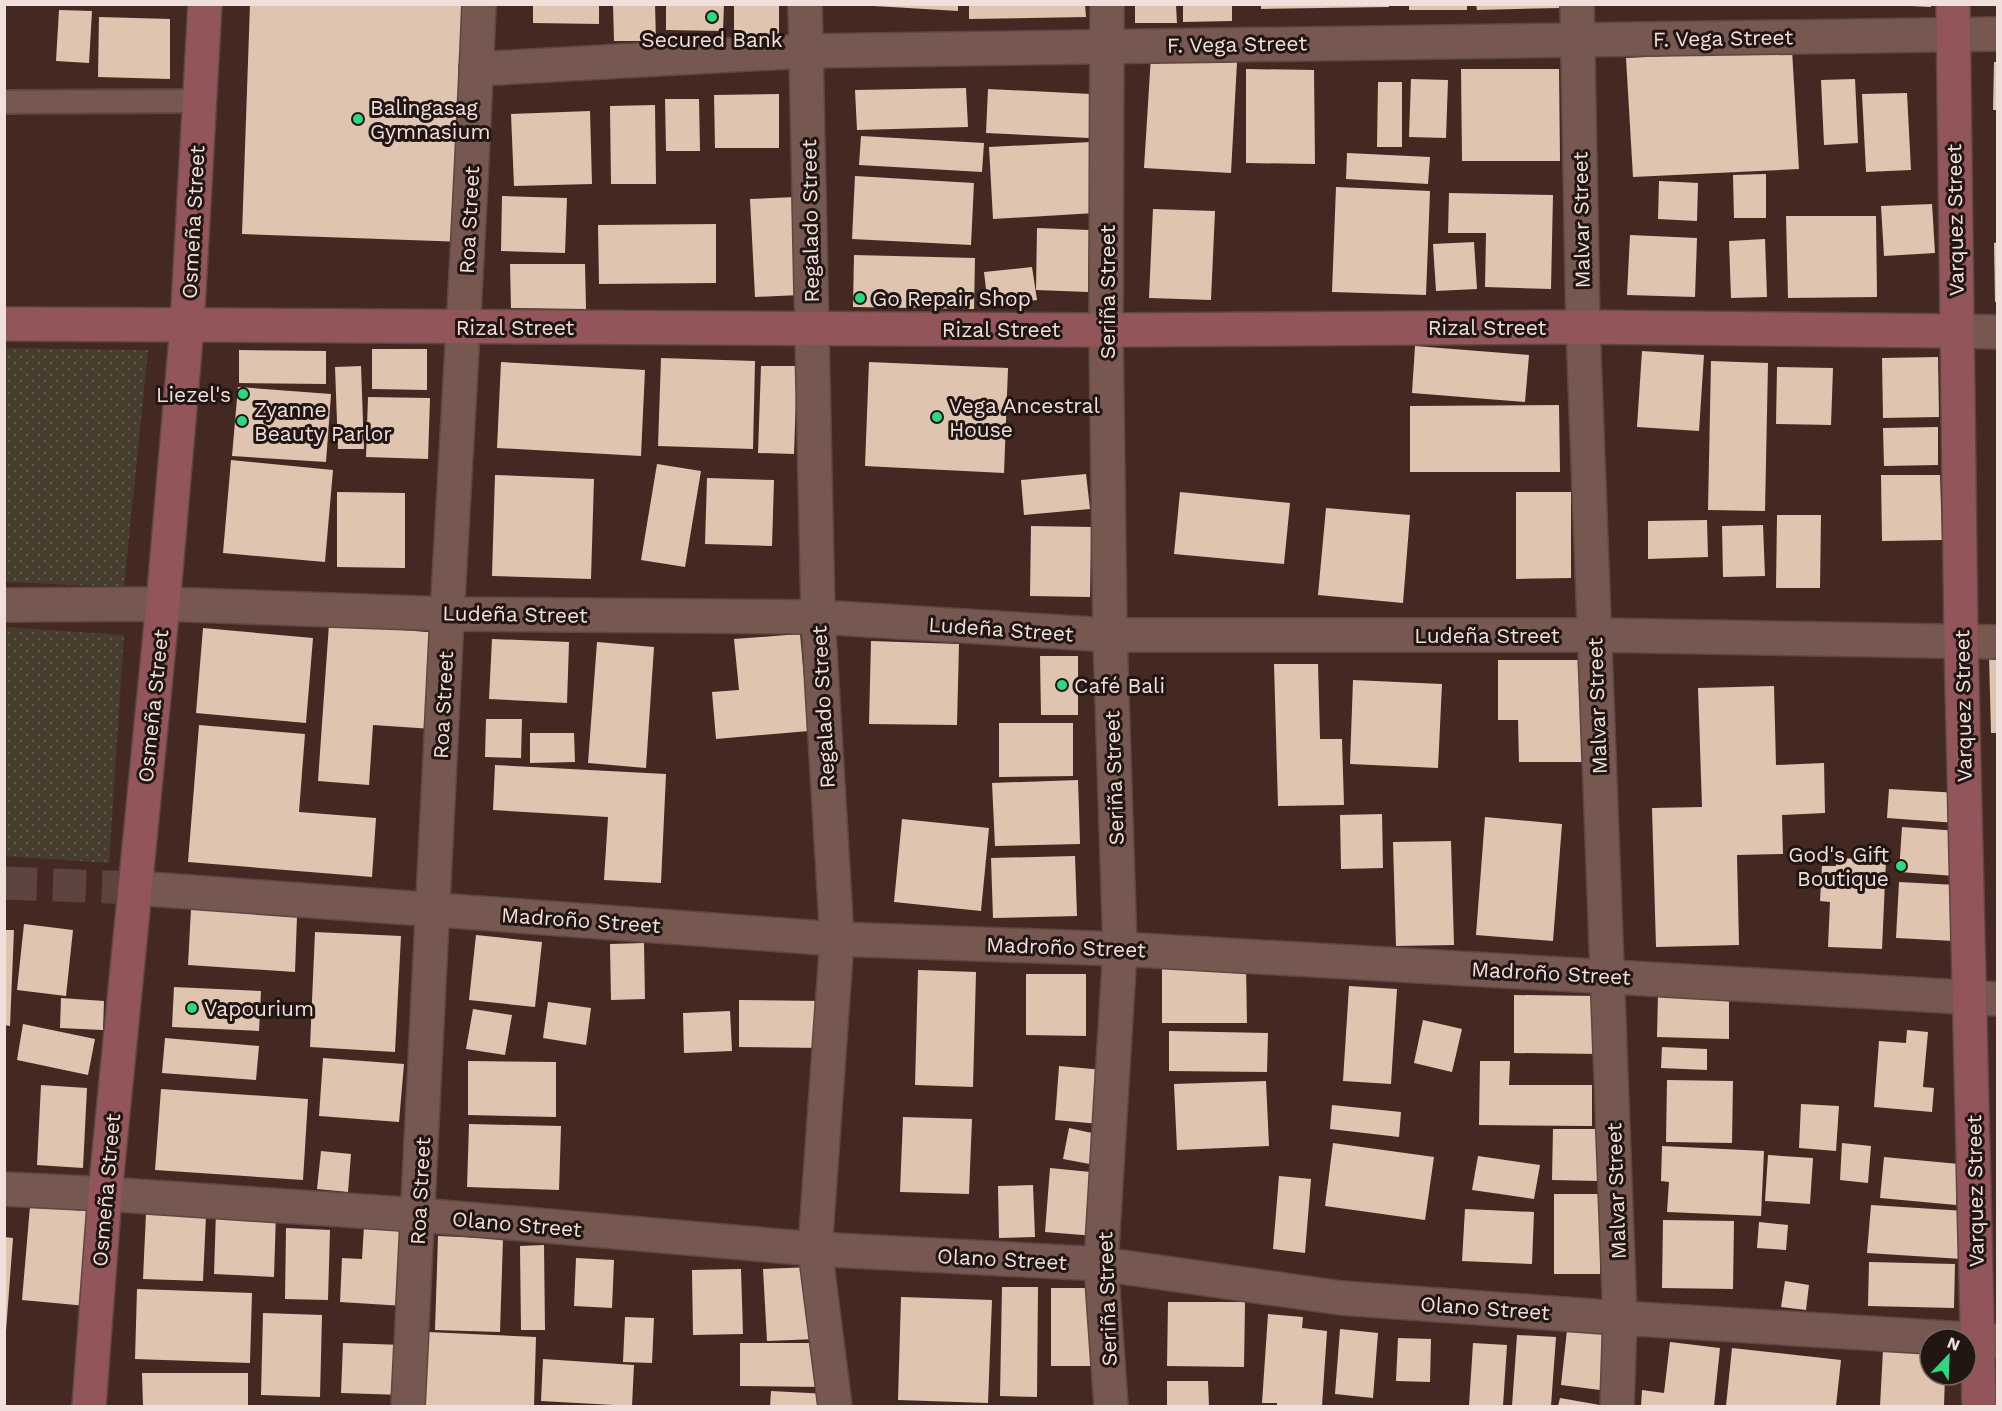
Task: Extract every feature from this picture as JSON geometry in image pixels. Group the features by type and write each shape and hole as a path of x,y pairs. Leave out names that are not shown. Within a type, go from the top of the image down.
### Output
{"street":[{"name":"Osmeña Street","path":"89,1407 105,1194 163,604 187,326 205,4"},
{"name":"Roa Street","path":"408,1407 479,4"},
{"name":"Regalado Street","path":"805,4 818,617 837,939 815,1250 835,1407"},
{"name":"Seriña Street","path":"1107,4 1106,330 1110,635 1120,949 1101,1264 1111,1407"},
{"name":"Malvar Street","path":"1577,4 1583,327 1620,1318 1617,1407"},
{"name":"F. Vega Street","path":"476,69 807,51 1578,39 1953,20 1998,34"},
{"name":"Varquez Street","path":"1953,20 1961,642 1984,998 1988,1340 1979,1407"},
{"name":"Rizal Street","path":"4,324 1106,330 1583,327 1998,332"},
{"name":"Ludeña Street","path":"4,605 163,604 447,614 818,617 1110,635 1594,635 1998,642"},
{"name":"Madroño Street","path":"135,888 837,939 1120,949 1984,998"},
{"name":"Olano Street","path":"4,1189 419,1215 815,1250 1101,1264 1341,1298 1620,1318 1988,1340"}],"lane":[{"path":"4,102 199,101"}],"shaded area":[{"path":"5,348 148,350 124,587 5,582"},
{"path":"5,627 124,635 109,863 5,856"}],"building":[{"name":"Balingasag Gymnasium","path":"250,4 473,4 465,242 242,234"},
{"path":"533,4 599,4 599,24 533,23"},
{"path":"613,4 655,4 656,41 614,41"},
{"path":"666,4 724,4 723,31 666,30"},
{"path":"734,4 779,4 779,36 734,36"},
{"path":"969,4 1085,4 1086,17 969,19"},
{"path":"1183,4 1232,4 1232,21 1183,22"},
{"path":"1261,4 1389,4 1389,7 1261,9"},
{"path":"1409,4 1467,4 1467,10 1409,10"},
{"path":"1476,4 1560,4 1560,8 1477,10"},
{"path":"1911,4 1931,4 1931,7 1911,6"},
{"path":"958,5 958,11 874,6"},
{"path":"1135,5 1176,5 1177,23 1135,23"},
{"path":"59,10 92,11 89,63 56,61"},
{"path":"99,17 170,19 170,79 98,77"},
{"path":"1792,50 1799,169 1633,177 1626,58"},
{"path":"1151,56 1237,62 1231,173 1144,168"},
{"path":"1994,62 1998,62 1998,110 1993,110"},
{"path":"1246,69 1314,70 1315,164 1246,163"},
{"path":"1461,69 1559,69 1560,161 1462,161"},
{"path":"1411,79 1448,80 1446,138 1409,137"},
{"path":"1855,79 1858,143 1824,145 1821,80"},
{"path":"1378,82 1402,82 1402,147 1377,147"},
{"path":"966,88 968,127 857,130 855,90"},
{"path":"988,89 1091,94 1089,138 986,133"},
{"path":"1907,93 1911,170 1866,172 1862,94"},
{"path":"779,94 779,148 715,148 714,95"},
{"path":"665,99 699,99 700,151 666,151"},
{"path":"655,105 656,184 611,184 610,106"},
{"path":"590,111 592,184 514,186 511,114"},
{"path":"861,136 984,143 982,172 859,165"},
{"path":"1091,142 1095,213 993,219 989,147"},
{"path":"1347,153 1430,157 1428,184 1346,179"},
{"path":"1766,174 1766,218 1734,218 1733,175"},
{"path":"855,176 974,183 971,245 852,239"},
{"path":"1659,181 1698,183 1697,221 1658,219"},
{"path":"1336,187 1430,191 1426,295 1332,292"},
{"path":"1449,193 1553,195 1551,289 1485,287 1486,233 1448,233"},
{"path":"502,196 567,198 565,253 501,251"},
{"path":"796,197 800,295 755,297 750,199"},
{"path":"1932,204 1935,253 1884,256 1881,206"},
{"path":"1153,209 1215,211 1211,300 1149,298"},
{"path":"1786,216 1876,216 1877,297 1788,298"},
{"path":"716,224 716,283 599,284 598,225"},
{"path":"1037,228 1089,230 1088,292 1036,290"},
{"path":"1630,235 1697,238 1695,297 1627,295"},
{"path":"1765,239 1767,297 1731,298 1729,241"},
{"path":"1474,242 1477,289 1436,291 1433,244"},
{"path":"1998,242 1998,302 1995,302 1994,243"},
{"path":"854,255 975,258 974,309 853,307"},
{"path":"510,264 585,264 586,309 511,308"},
{"path":"1032,267 1037,300 988,306 984,272"},
{"path":"1415,346 1529,355 1525,402 1412,393"},
{"path":"372,349 427,349 427,390 372,389"},
{"path":"239,350 326,351 326,384 239,383"},
{"path":"1642,351 1704,355 1699,431 1637,427"},
{"path":"1938,357 1939,417 1883,418 1882,358"},
{"path":"661,358 755,361 753,449 658,446"},
{"path":"1711,361 1768,363 1765,511 1708,510"},
{"path":"501,362 645,370 641,456 497,448"},
{"name":"Vega Ancestral House","path":"869,362 1008,368 1004,473 865,466"},
{"path":"361,366 364,449 338,449 335,367"},
{"path":"761,366 797,366 794,454 758,453"},
{"path":"1777,367 1833,368 1831,425 1776,424"},
{"path":"238,387 331,394 326,462 232,456"},
{"path":"368,397 430,398 428,459 366,457"},
{"path":"1559,405 1560,472 1410,472 1410,406"},
{"path":"1938,427 1938,465 1884,466 1883,428"},
{"path":"231,460 333,470 325,562 223,553"},
{"path":"657,464 701,471 685,567 641,560"},
{"path":"1086,474 1090,509 1024,515 1021,480"},
{"path":"495,475 594,479 591,579 492,576"},
{"path":"1881,475 1940,475 1942,540 1882,541"},
{"path":"707,478 774,480 772,546 705,544"},
{"path":"337,492 405,493 405,568 337,567"},
{"path":"1180,492 1290,503 1284,564 1174,554"},
{"path":"1516,492 1571,492 1571,578 1516,579"},
{"path":"1326,508 1410,515 1403,603 1318,595"},
{"path":"1777,515 1821,515 1820,588 1776,588"},
{"path":"1707,520 1708,557 1648,559 1648,521"},
{"path":"1763,525 1765,576 1723,577 1722,526"},
{"path":"1031,526 1091,527 1090,597 1030,596"},
{"path":"329,624 439,633 433,729 373,725 369,785 318,781"},
{"path":"203,628 313,638 306,723 196,713"},
{"path":"800,634 809,731 716,739 712,692 739,690 734,639"},
{"path":"492,639 569,642 567,703 489,699"},
{"path":"871,641 959,644 957,725 869,724"},
{"path":"597,642 654,647 646,768 588,763"},
{"path":"1989,655 1998,655 1998,733 1991,733"},
{"path":"1040,656 1078,656 1078,715 1041,715"},
{"path":"1498,660 1586,660 1585,762 1519,762 1518,720 1498,720"},
{"path":"1274,664 1318,664 1320,739 1342,739 1344,805 1278,806"},
{"path":"1353,680 1442,684 1438,768 1350,764"},
{"path":"1774,686 1776,765 1824,763 1825,813 1782,815 1783,854 1737,855 1739,945 1656,947 1652,808 1702,807 1698,688"},
{"path":"486,719 522,719 521,758 485,757"},
{"path":"999,723 1073,723 1073,776 999,777"},
{"path":"199,725 305,734 299,812 376,818 372,877 188,862"},
{"path":"530,733 574,733 575,762 530,763"},
{"path":"495,765 666,774 661,883 604,880 608,817 493,810"},
{"path":"1078,780 1080,844 995,846 992,783"},
{"path":"1889,789 1959,793 1957,823 1887,818"},
{"path":"1382,814 1383,868 1341,869 1340,815"},
{"path":"1485,817 1562,824 1553,941 1476,935"},
{"path":"902,819 989,828 981,911 894,902"},
{"path":"1902,827 1959,831 1955,876 1899,872"},
{"path":"1451,841 1454,945 1396,946 1393,842"},
{"path":"1075,856 1077,916 993,918 991,858"},
{"path":"1836,858 1886,860 1882,949 1828,947 1830,902 1820,901 1822,866 1836,866"},
{"path":"1899,882 1957,885 1954,941 1896,938"},
{"path":"191,909 297,916 295,972 188,965"},
{"path":"24,924 73,930 66,996 17,990"},
{"path":"4,930 14,930 10,1026 4,1025"},
{"path":"315,932 401,936 395,1052 310,1047"},
{"path":"476,935 542,942 535,1007 469,1000"},
{"path":"644,943 645,999 611,1000 610,944"},
{"path":"1162,965 1246,965 1247,1023 1162,1023"},
{"path":"918,970 976,972 973,1087 915,1085"},
{"path":"1026,974 1086,974 1086,1036 1026,1035"},
{"path":"1349,986 1397,989 1391,1084 1343,1081"},
{"path":"174,987 261,991 259,1031 172,1027"},
{"path":"1658,994 1729,996 1729,1039 1657,1037"},
{"path":"1514,995 1599,996 1599,1054 1514,1053"},
{"path":"61,998 104,1001 103,1030 60,1028"},
{"path":"739,1000 824,1001 824,1048 739,1047"},
{"path":"548,1002 591,1008 586,1045 543,1038"},
{"path":"473,1009 512,1015 505,1055 466,1049"},
{"path":"730,1011 732,1051 684,1053 683,1013"},
{"path":"1423,1020 1462,1029 1452,1072 1414,1063"},
{"path":"23,1024 95,1039 88,1075 17,1060"},
{"path":"1907,1030 1928,1032 1923,1087 1934,1088 1932,1112 1874,1107 1879,1041 1906,1043"},
{"path":"1169,1031 1268,1033 1267,1072 1169,1071"},
{"path":"165,1038 259,1046 256,1080 162,1073"},
{"path":"1662,1047 1707,1049 1707,1070 1661,1068"},
{"path":"323,1058 404,1064 399,1122 319,1116"},
{"path":"468,1061 556,1062 556,1117 468,1115"},
{"path":"1480,1061 1510,1061 1509,1085 1592,1085 1592,1126 1479,1125"},
{"path":"1059,1066 1104,1070 1100,1124 1055,1120"},
{"path":"1667,1080 1733,1081 1732,1143 1666,1142"},
{"path":"1266,1081 1269,1146 1177,1150 1174,1084"},
{"path":"41,1085 87,1088 83,1168 37,1165"},
{"path":"161,1089 308,1099 303,1180 155,1170"},
{"path":"1801,1104 1839,1106 1836,1151 1799,1148"},
{"path":"1332,1105 1401,1112 1399,1137 1330,1129"},
{"path":"903,1117 972,1119 969,1194 900,1192"},
{"path":"469,1124 561,1126 559,1190 467,1187"},
{"path":"1069,1128 1101,1135 1095,1165 1063,1159"},
{"path":"1553,1129 1599,1129 1599,1181 1552,1180"},
{"path":"1333,1143 1434,1157 1425,1220 1325,1206"},
{"path":"1842,1143 1871,1146 1868,1183 1840,1180"},
{"path":"1662,1146 1764,1151 1761,1216 1667,1212 1669,1182 1661,1181"},
{"path":"321,1151 351,1154 348,1192 317,1189"},
{"path":"1768,1155 1813,1158 1810,1204 1765,1201"},
{"path":"1478,1156 1540,1165 1534,1199 1472,1190"},
{"path":"1884,1157 1959,1164 1956,1205 1880,1198"},
{"path":"1050,1168 1101,1173 1095,1236 1045,1232"},
{"path":"1279,1176 1311,1179 1305,1253 1273,1249"},
{"path":"1033,1185 1035,1237 999,1238 998,1186"},
{"path":"1554,1194 1600,1194 1600,1274 1554,1274"},
{"path":"1871,1205 1965,1211 1962,1259 1867,1253"},
{"path":"30,1206 96,1212 87,1306 22,1300"},
{"path":"1465,1209 1534,1212 1532,1264 1462,1261"},
{"path":"216,1210 276,1212 274,1277 214,1274"},
{"path":"146,1213 206,1216 203,1281 143,1279"},
{"path":"1663,1220 1734,1221 1733,1289 1662,1288"},
{"path":"1759,1222 1788,1225 1786,1250 1757,1248"},
{"path":"364,1226 408,1228 404,1306 340,1302 342,1258 362,1259"},
{"path":"286,1228 330,1230 328,1300 285,1299"},
{"path":"438,1236 503,1239 500,1332 435,1330"},
{"path":"4,1237 13,1238 6,1331 4,1331"},
{"path":"544,1245 545,1330 521,1330 520,1246"},
{"path":"576,1258 614,1260 612,1308 574,1306"},
{"path":"1869,1262 1955,1264 1954,1308 1868,1306"},
{"path":"812,1267 816,1339 767,1341 763,1269"},
{"path":"741,1269 743,1334 693,1335 692,1270"},
{"path":"1785,1281 1809,1285 1806,1310 1781,1307"},
{"path":"1002,1287 1038,1287 1037,1397 1000,1396"},
{"path":"1051,1288 1098,1288 1098,1366 1051,1366"},
{"path":"137,1289 252,1293 250,1363 135,1359"},
{"path":"901,1297 992,1300 988,1403 898,1400"},
{"path":"1168,1302 1245,1302 1244,1367 1167,1366"},
{"path":"263,1313 322,1315 320,1397 261,1395"},
{"path":"1268,1314 1303,1317 1302,1328 1327,1331 1322,1406 1277,1406 1277,1403 1262,1403"},
{"path":"625,1317 654,1318 652,1363 623,1362"},
{"path":"1340,1329 1378,1333 1373,1398 1335,1394"},
{"path":"1567,1330 1606,1334 1600,1390 1561,1385"},
{"path":"427,1332 536,1337 534,1406 424,1406"},
{"path":"1517,1335 1556,1337 1551,1406 1512,1406"},
{"path":"1398,1338 1431,1339 1430,1382 1396,1381"},
{"path":"1670,1342 1720,1348 1714,1406 1641,1406 1642,1390 1664,1393"},
{"path":"343,1343 404,1345 403,1395 341,1393"},
{"path":"740,1343 822,1343 822,1387 740,1386"},
{"path":"1473,1343 1507,1345 1503,1406 1469,1406"},
{"path":"1732,1348 1841,1360 1836,1406 1726,1406"},
{"path":"1883,1350 1918,1352 1918,1387 1945,1387 1944,1406 1880,1406"},
{"path":"543,1359 634,1365 632,1406 541,1401"},
{"path":"142,1373 248,1373 248,1406 143,1406"},
{"path":"1167,1381 1208,1381 1209,1406 1167,1406"},
{"path":"771,1391 828,1394 827,1406 770,1406"},
{"path":"1560,1398 1600,1405 1600,1406 1558,1406"}],"tunnel":[{"path":"4,883 135,888"}],"place":[{"name":"Secured Bank","path":"712,17"},
{"name":"Balingasag Gymnasium","path":"358,119"},
{"name":"Go Repair Shop","path":"860,298"},
{"name":"Liezel's","path":"243,394"},
{"name":"Vega Ancestral House","path":"937,417"},
{"name":"Zyanne Beauty Parlor","path":"242,421"},
{"name":"Café Bali","path":"1062,685"},
{"name":"God's Gift Boutique","path":"1901,866"},
{"name":"Vapourium","path":"192,1008"}]}
